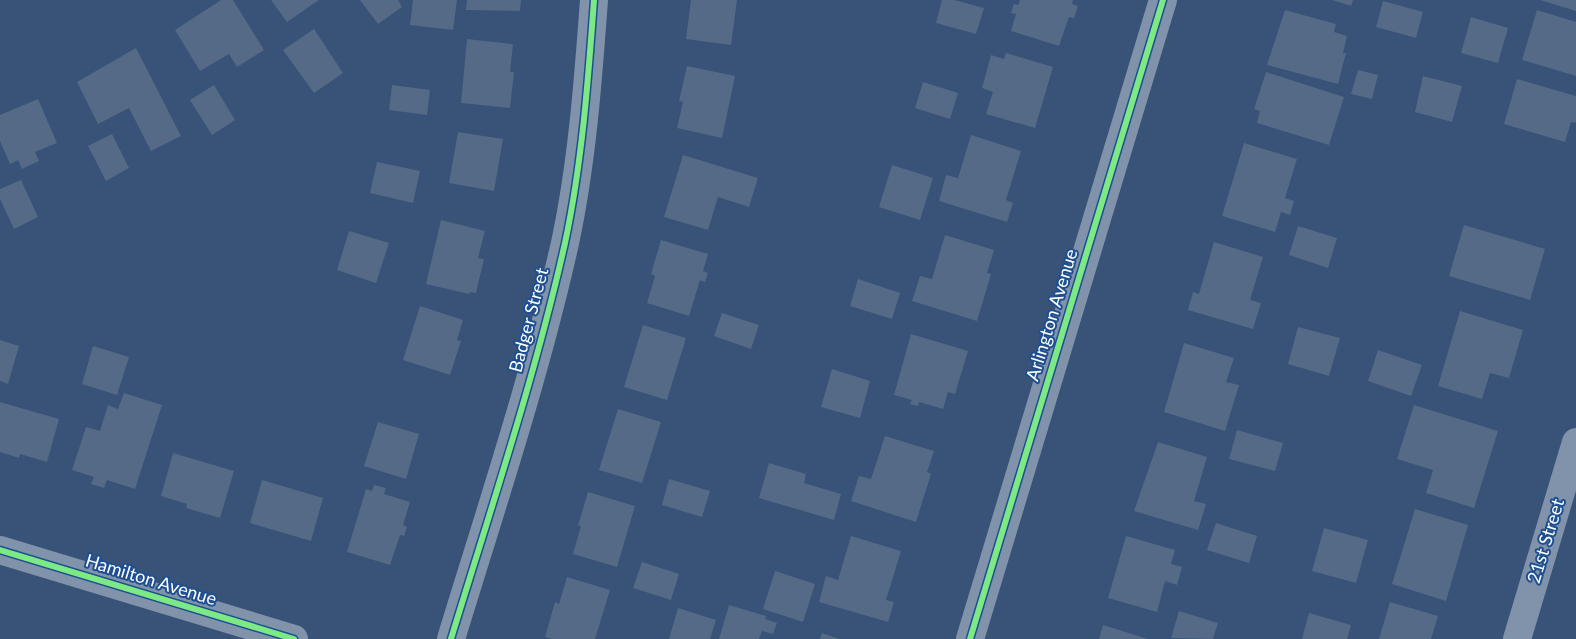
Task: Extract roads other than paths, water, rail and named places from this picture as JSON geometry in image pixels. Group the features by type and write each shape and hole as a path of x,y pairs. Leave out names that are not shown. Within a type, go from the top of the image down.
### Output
{"street":[{"name":"Badger Street","path":"451,639 534,364 565,242 585,119 594,0"},
{"name":"Arlington Avenue","path":"970,639 1162,0"},
{"name":"21st Street","path":"1517,639 1576,442"},
{"name":"Hamilton Avenue","path":"0,550 294,639"}]}
